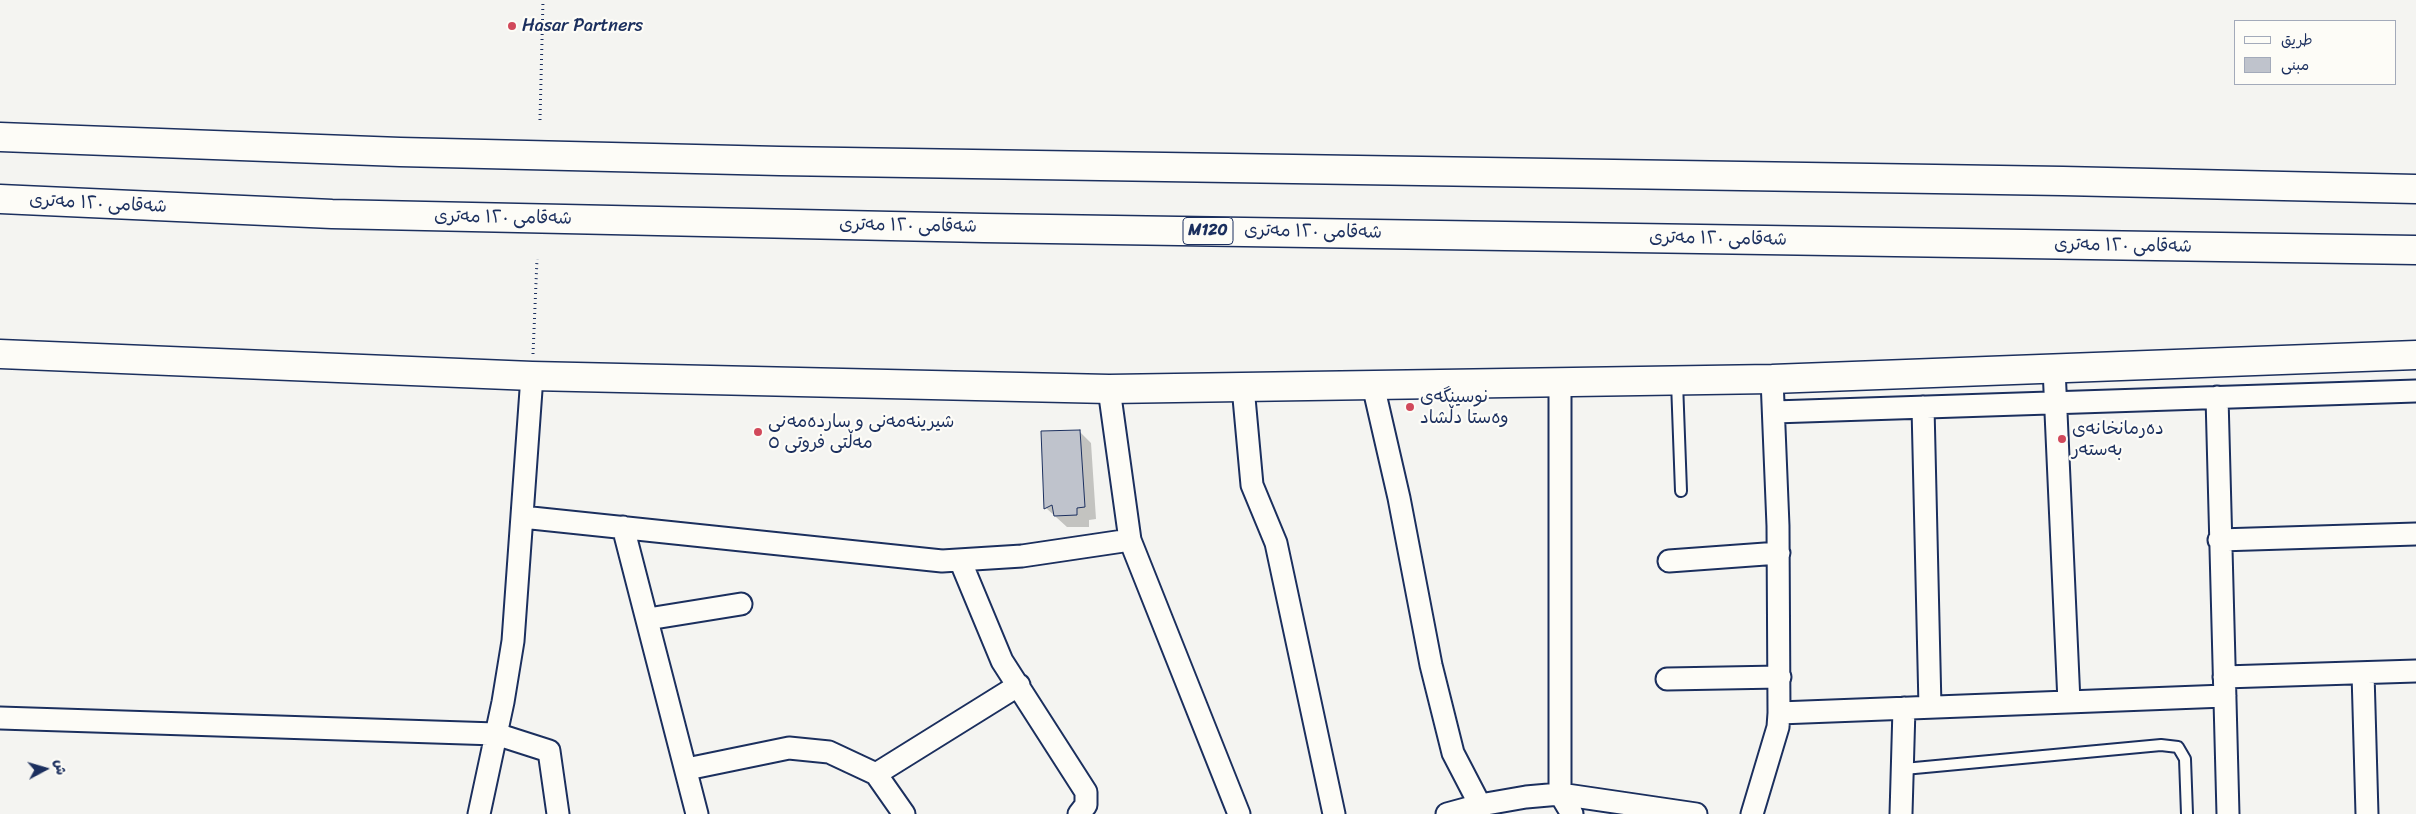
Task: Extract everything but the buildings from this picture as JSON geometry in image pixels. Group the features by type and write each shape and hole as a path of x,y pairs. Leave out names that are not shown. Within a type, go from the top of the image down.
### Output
{"main road":[{"path":"0,136 400,152 780,161 2062,180 2416,189"},
{"name":"شەقامی ١٢٠ مەتری","path":"0,200 332,214 915,227 2416,250"},
{"path":"0,354 532,376 1109,389 1772,379 2416,355"}],"street":[{"path":"2054,368 2069,702"},
{"path":"479,814 496,734 512,641 532,376"},
{"path":"1752,814 1778,727 1779,713 1779,553 1772,379"},
{"path":"1560,382 1560,794 1572,814"},
{"path":"1373,385 1399,498 1430,665 1453,753 1480,805"},
{"path":"1243,387 1252,485 1276,543 1334,814"},
{"path":"1109,389 1130,540 1239,814"},
{"path":"1774,412 2416,391"},
{"path":"2217,397 2219,540 2228,814"},
{"path":"1923,407 1930,707"},
{"path":"522,517 942,561 1022,556 1130,540"},
{"path":"623,527 687,769 697,814"},
{"path":"2219,540 2416,534"},
{"path":"1669,561 1779,553"},
{"path":"960,560 1002,660 1086,792 1086,805 1079,814"},
{"path":"648,619 741,604"},
{"path":"1779,713 2069,702 2363,673 2416,671"},
{"path":"2363,673 2368,814"},
{"path":"1667,679 1780,677"},
{"path":"876,774 1019,685"},
{"path":"1900,814 1904,769 1904,708"},
{"path":"0,718 496,734 549,751 558,814"},
{"path":"687,769 789,748 829,752 876,774 904,814"},
{"path":"1447,814 1480,805 1526,797 1560,794 1696,814"}],"lane":[{"path":"1677,381 1681,491"},
{"path":"1904,769 2160,745 2178,747 2185,759 2187,814"}],"path":[{"path":"540,120 543,0"},
{"path":"532,376 537,259"}],"place":[{"name":"Hasar Partners","path":"512,26"},
{"name":"نوسینگەی وەستا دڵشاد","path":"1410,407"},
{"name":"شیرینەمەنی و ساردەمەنی مەڵتی فروتی ٥","path":"758,432"},
{"name":"دەرمانخانەی بەستەر","path":"2062,439"}]}
